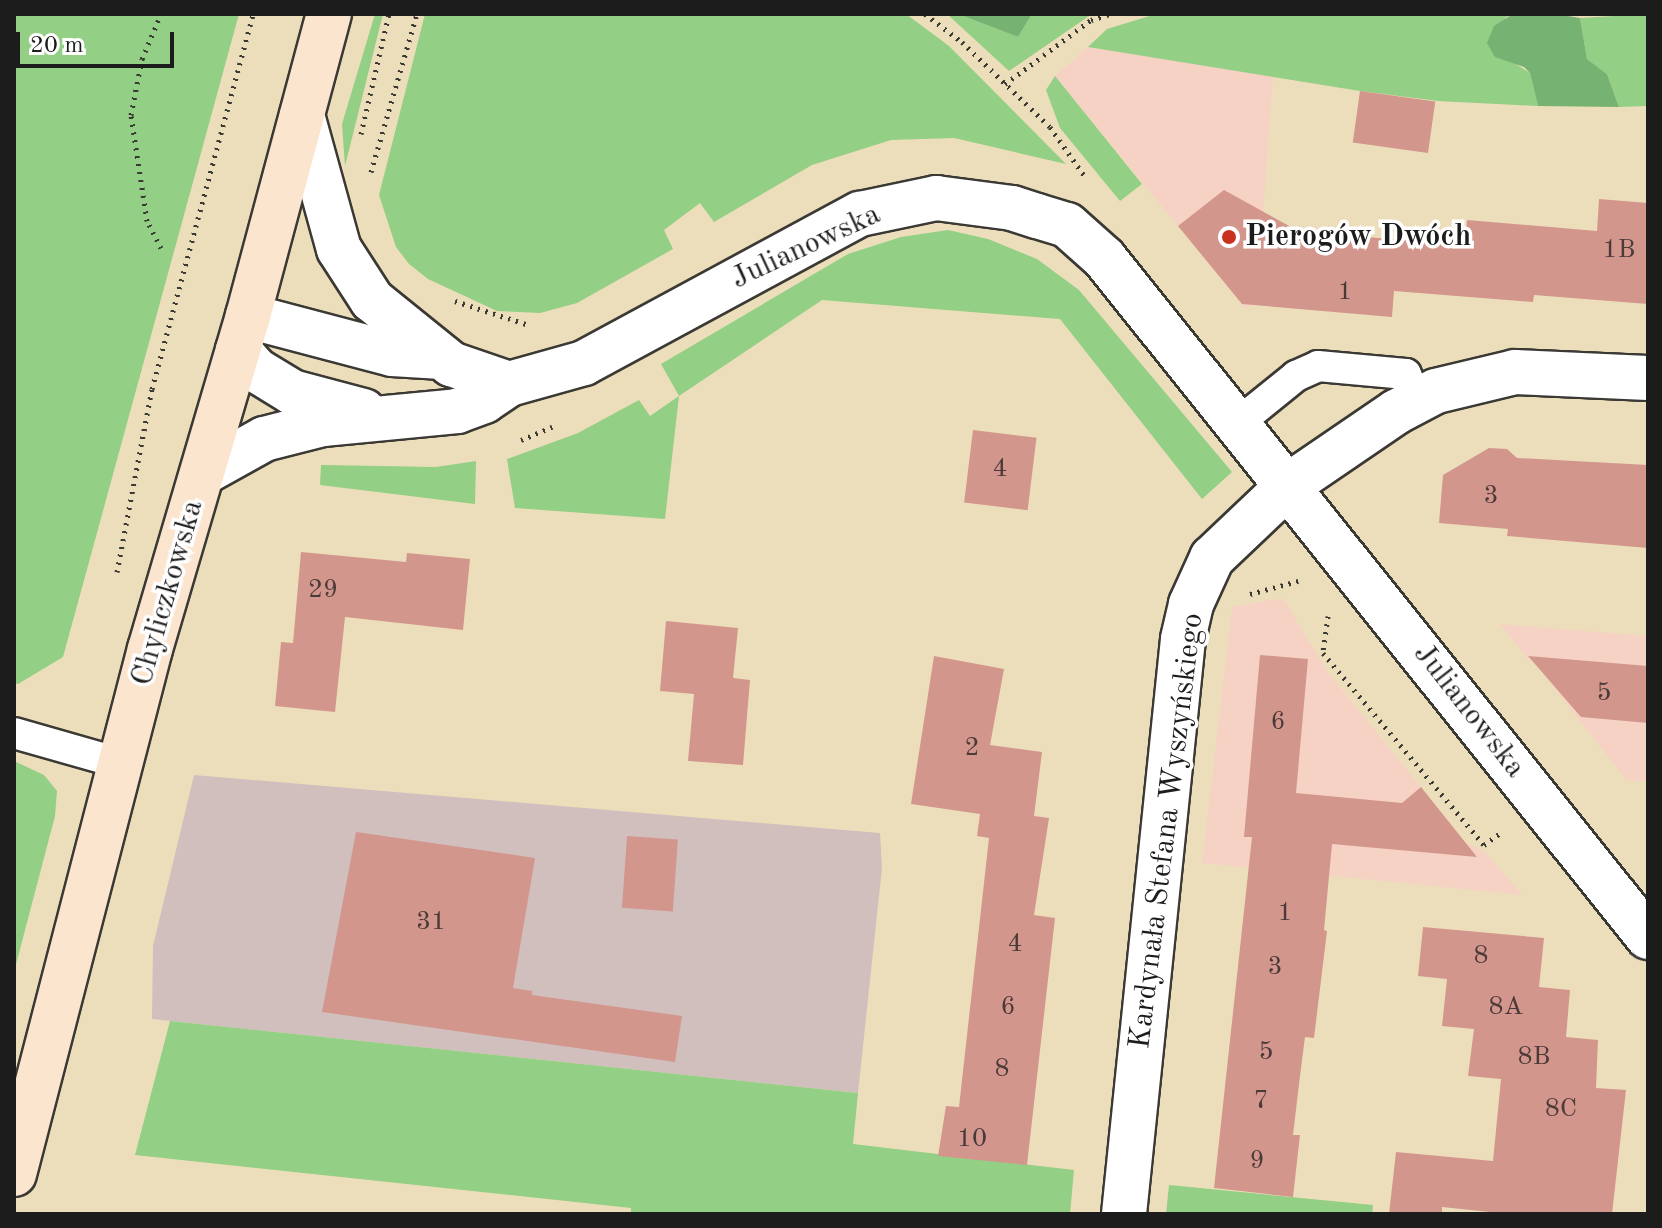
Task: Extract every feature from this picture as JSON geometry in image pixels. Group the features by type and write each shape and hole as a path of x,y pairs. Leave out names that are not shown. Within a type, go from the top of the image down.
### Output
{"street":[{"name":"Chyliczkowska","path":"14,1174 119,763 243,333 329,14"},
{"path":"302,115 339,249 372,300 442,357 467,372 509,384"},
{"name":"Julianowska","path":"203,473 264,439 323,424 386,415 457,411 484,401 509,384 584,363 860,214 936,198 1012,208 1067,225 1104,258 1289,485 1648,937"},
{"path":"243,333 392,354 442,357"},
{"name":"Julianowska","path":"243,333 256,370 292,392 386,415"},
{"path":"1289,485 1436,391 1515,372 1648,378"},
{"name":"Kardynała Stefana Wyszyńskiego","path":"1124,1214 1183,639 1191,604 1212,558 1289,485"}],"lane":[{"path":"1238,423 1288,382 1318,366 1406,374 1417,401"},
{"path":"14,733 119,763"}],"path":[{"path":"161,14 142,59 131,115 147,221 161,248"},
{"path":"116,576 152,389 253,14"},
{"path":"358,145 389,14"},
{"path":"369,176 417,14"},
{"path":"925,14 962,42 1050,127 1094,188"},
{"path":"1005,84 1091,20 1110,14"},
{"path":"451,299 534,327 505,328"},
{"path":"518,441 557,425"},
{"path":"1237,598 1311,577"},
{"path":"1330,607 1323,653 1484,845 1541,802"}],"shaded area":[{"path":"1088,47 1273,76 1257,300 1246,309 1055,76"},
{"path":"1283,598 1327,671 1465,842 1486,853 1522,895 1202,863 1232,607"},
{"path":"1500,624 1648,636 1648,781 1627,781 1542,672 1544,661 1528,659"},
{"path":"194,775 880,833 882,868 858,1093 152,1019 153,946"}],"green space":[{"path":"14,14 239,14 63,657 18,684 14,683"},
{"path":"375,14 383,14 345,166 342,124"},
{"path":"425,14 906,14 949,46 1066,164 954,138 891,140 812,165 714,222 700,203 664,230 673,249 577,303 540,313 497,311 428,279 409,264 396,247 379,195"},
{"path":"947,14 958,14 1018,37 1032,14 1092,14 1009,71"},
{"path":"958,14 1032,14 1018,37"},
{"path":"1156,14 1513,14 1505,18 1511,61 1530,73 1538,106 1438,101 1360,91 1088,47 1107,29"},
{"path":"1513,14 1556,14 1580,18 1587,59 1607,74 1619,107 1538,106 1530,73 1524,67 1495,57 1487,43 1494,26"},
{"path":"1648,14 1648,106 1619,107 1607,74 1587,59 1580,18"},
{"path":"1055,76 1142,184 1120,201 1060,128 1046,90"},
{"path":"948,230 988,239 1037,259 1079,290 1232,472 1202,499 1060,319 822,300 679,396 661,364 848,254 901,237"},
{"path":"679,396 665,519 515,508 507,459 578,433 639,400 650,416"},
{"path":"476,461 475,504 320,485 321,465 436,467"},
{"path":"14,761 44,775 57,791 55,816 14,972"},
{"path":"170,1021 858,1093 853,1144 1074,1170 1070,1214 631,1214 631,1208 135,1155"},
{"path":"1169,1185 1373,1205 1372,1214 1166,1214"}],"building":[{"path":"1360,91 1435,102 1428,153 1353,142"},
{"path":"1224,190 1291,227 1291,231 1465,245 1467,220 1597,231 1599,199 1648,203 1648,304 1534,295 1533,302 1394,291 1392,317 1242,304 1178,226"},
{"path":"973,430 1037,438 1028,510 964,502"},
{"path":"1489,448 1507,449 1517,458 1648,465 1648,548 1507,536 1508,529 1439,523 1443,475"},
{"path":"301,552 406,562 407,553 470,559 463,630 345,617 335,712 275,706 281,642 293,643"},
{"path":"666,621 738,628 733,678 750,680 743,765 688,761 694,694 660,691"},
{"path":"1260,655 1308,659 1296,793 1402,803 1421,787 1477,857 1332,844 1324,930 1327,931 1314,1038 1305,1037 1293,1135 1300,1135 1293,1197 1214,1188 1252,837 1244,837"},
{"path":"934,656 1004,669 990,745 1042,752 1034,816 1049,818 1034,915 1055,918 1027,1165 938,1156 946,1106 959,1107 989,838 977,836 980,814 911,804"},
{"path":"1528,656 1648,666 1648,723 1581,717"},
{"path":"356,832 535,858 513,988 532,991 532,995 682,1016 675,1062 322,1012"},
{"path":"627,836 678,840 673,911 622,908"},
{"path":"1423,927 1544,938 1539,987 1570,990 1566,1037 1598,1040 1596,1088 1626,1090 1612,1214 1509,1214 1442,1207 1442,1214 1389,1214 1396,1152 1493,1161 1501,1079 1468,1076 1474,1029 1442,1026 1447,979 1418,976"}],"place":[{"name":"Pierogów Dwóch","path":"1229,237"}]}
